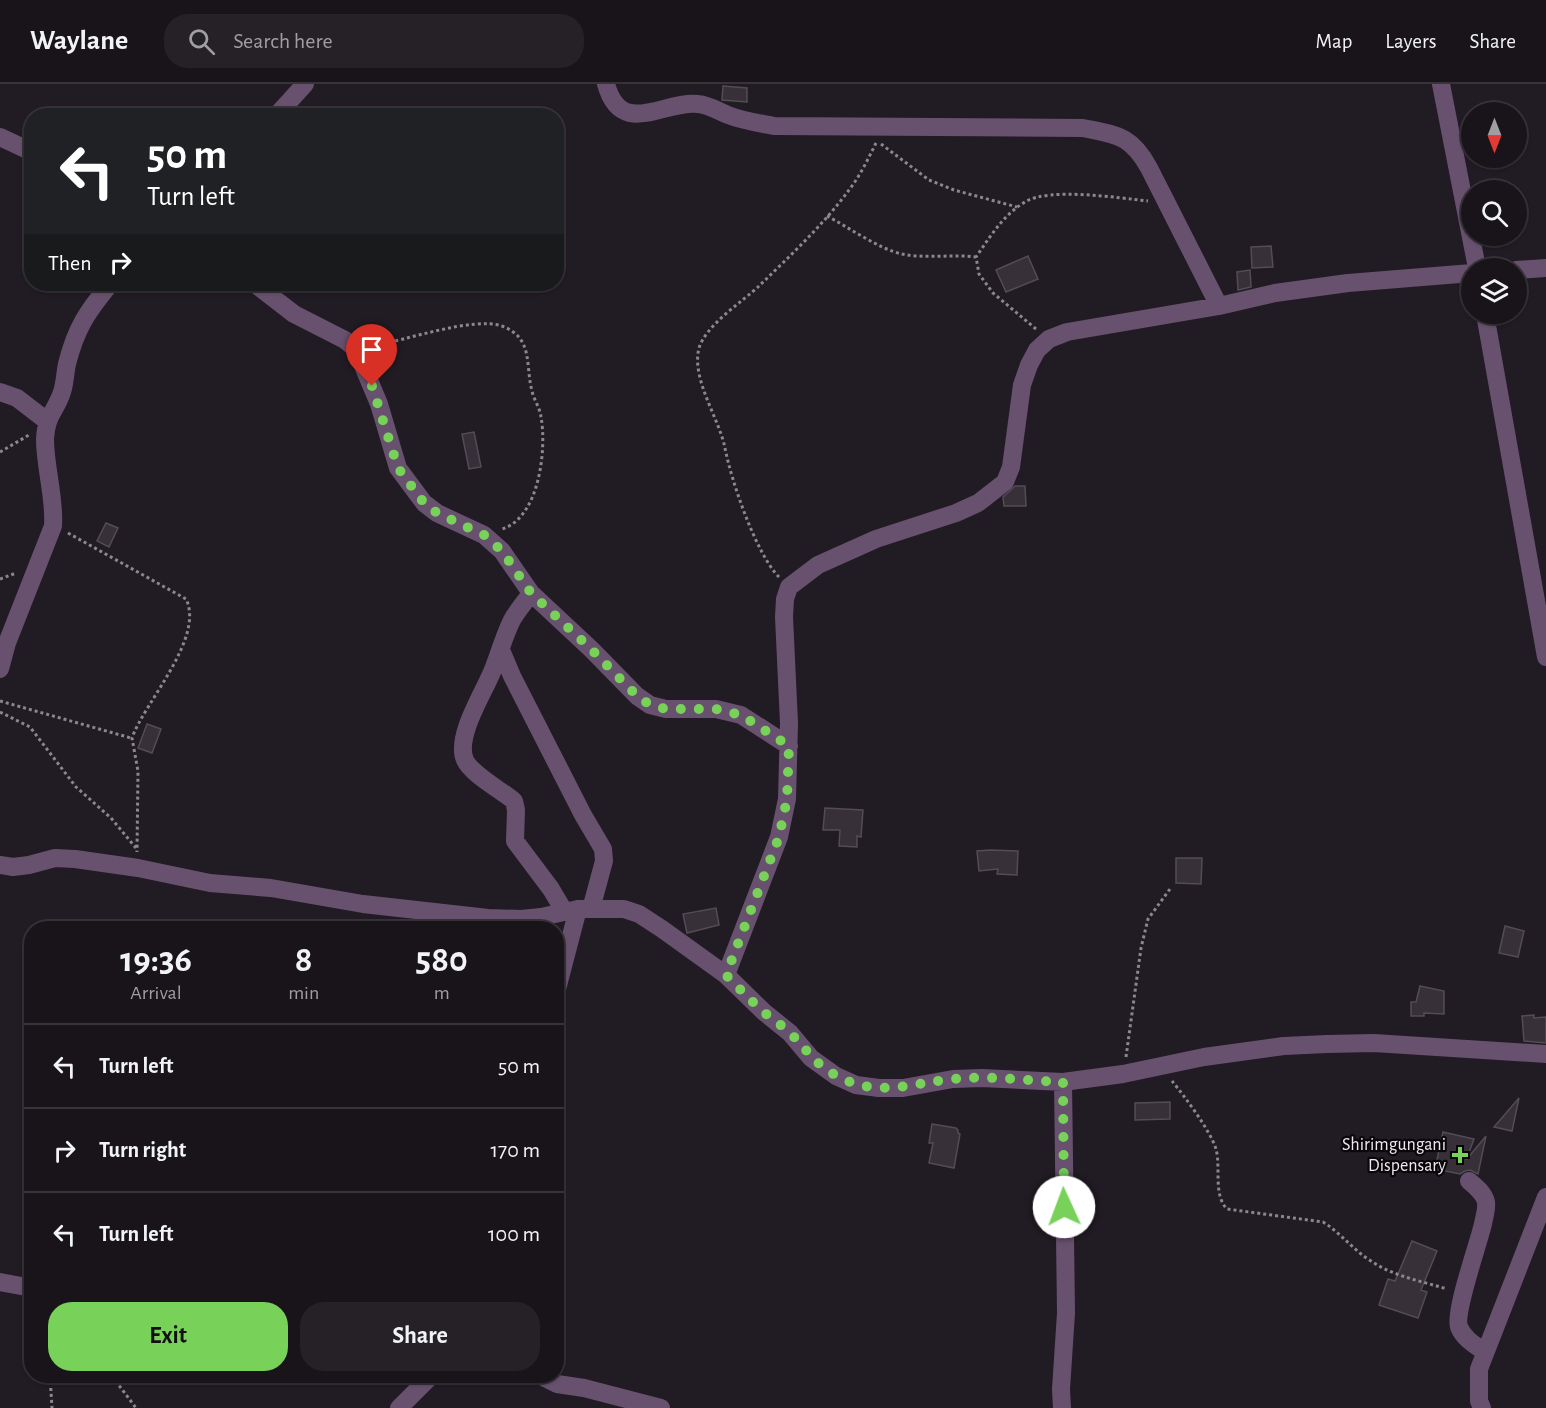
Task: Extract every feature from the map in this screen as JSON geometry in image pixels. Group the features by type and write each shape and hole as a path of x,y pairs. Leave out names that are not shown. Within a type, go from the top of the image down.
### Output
{"street":[{"path":"283,108 305,84"},
{"path":"606,84 615,103 624,111 636,114 652,113 679,105 696,104 750,122 774,126 1083,128 1123,138 1138,149 1168,203 1219,306"},
{"path":"1441,84 1475,258"},
{"path":"0,137 24,148"},
{"path":"1527,269 1546,268"},
{"path":"726,975 779,837 787,799 789,746 784,617 785,599 789,587 818,565 876,538 956,513 978,503 1005,482 1011,467 1022,385 1037,350 1049,339 1067,333 1219,306 1275,293 1348,283 1461,274"},
{"path":"0,669 7,642 53,526 54,510 46,467 46,423 62,392 75,336 87,311 104,291"},
{"path":"264,291 294,314 345,340 356,349 379,404 398,468 424,503 437,513 484,535 502,551 531,593 637,696 650,705 666,709 716,709 741,715 789,746"},
{"path":"1487,324 1546,657"},
{"path":"0,392 17,398 46,423"},
{"path":"531,593 513,620 474,711 463,748 465,759 472,770 514,801 515,842 551,889 578,910"},
{"path":"501,650 583,815 603,849 604,861 578,910 564,963"},
{"path":"0,865 13,867 29,865 55,858 138,868 210,883 271,888 363,904 521,919 578,910 624,909 639,914 726,975 764,1012 790,1033 811,1058 836,1076 856,1085 879,1088 903,1088 953,1079 982,1078 1063,1082 1123,1074 1204,1057 1327,1044 1374,1043 1546,1054"},
{"path":"1062,1408 1066,1313 1063,1082"},
{"path":"1469,1181 1480,1190 1486,1201 1477,1250 1458,1311 1459,1326 1467,1340 1485,1352"},
{"path":"1482,1408 1479,1401 1479,1369 1546,1197"},
{"path":"0,1282 24,1286"},
{"path":"399,1408 424,1383"},
{"path":"555,1383 661,1408"}],"path":[{"path":"789,587 772,570 760,550 735,487 722,432 702,382 699,348 708,332 758,286 827,216 849,190 877,141 929,180 954,190 1017,207"},
{"path":"1049,339 993,293 979,274 976,257 997,226 1027,200 1043,195 1072,195 1168,203"},
{"path":"827,216 884,248 901,254 976,257"},
{"path":"356,349 476,323 500,325 516,332 526,349 531,390 541,416 543,447 535,488 528,509 513,526 484,535"},
{"path":"0,452 46,423"},
{"path":"53,526 81,539 176,593 186,599 190,607 184,641 132,738 138,771 138,868"},
{"path":"0,701 132,738"},
{"path":"0,712 30,727 76,787 111,818 137,849"},
{"path":"1123,1074 1141,948 1148,919 1170,889"},
{"path":"1161,1066 1183,1094 1212,1140 1216,1152 1222,1200 1227,1209 1323,1222 1336,1230 1370,1261 1395,1274 1463,1294"},
{"path":"50,1383 51,1408"},
{"path":"117,1383 136,1408"}],"building":[{"path":"723,86 747,88 747,102 722,100"},
{"path":"1271,246 1273,267 1252,268 1251,247"},
{"path":"1028,256 1038,279 1006,292 996,270"},
{"path":"1250,270 1251,287 1238,290 1237,272"},
{"path":"474,432 481,467 469,469 462,434"},
{"path":"1015,486 1025,486 1026,506 1004,506 1003,497"},
{"path":"106,523 118,528 109,547 97,541"},
{"path":"147,724 161,729 152,753 138,748"},
{"path":"825,808 863,810 861,837 857,836 857,847 839,846 840,830 823,830"},
{"path":"977,851 1018,851 1017,875 997,874 998,869 979,871"},
{"path":"1176,858 1202,858 1201,884 1176,883"},
{"path":"716,908 719,925 687,933 683,914"},
{"path":"1505,926 1524,931 1518,957 1499,953"},
{"path":"1420,986 1444,991 1444,1014 1424,1013 1424,1016 1411,1016 1411,1002 1416,1002"},
{"path":"1534,1015 1534,1018 1546,1017 1546,1043 1524,1041 1522,1016"},
{"path":"1519,1098 1512,1131 1494,1127"},
{"path":"1170,1102 1170,1119 1135,1120 1135,1103"},
{"path":"932,1124 956,1128 960,1134 954,1168 929,1163 933,1143 929,1143"},
{"name":"Shirimgungani Dispensary","path":"1443,1132 1474,1139 1466,1160 1486,1136 1478,1174 1470,1170 1460,1174 1435,1169"},
{"path":"1412,1241 1437,1251 1421,1290 1427,1292 1418,1318 1379,1305 1388,1279 1395,1281"}],"place":[{"name":"Shirimgungani Dispensary","path":"1460,1155"}],"route":[{"path":"372,386 398,468 424,503 437,513 484,535 502,551 531,593 637,696 650,705 666,709 716,709 741,715 789,746 787,799 779,837 726,975 764,1012 790,1033 811,1058 836,1076 856,1085 903,1088 953,1079 982,1078 1063,1082 1064,1207"}]}
